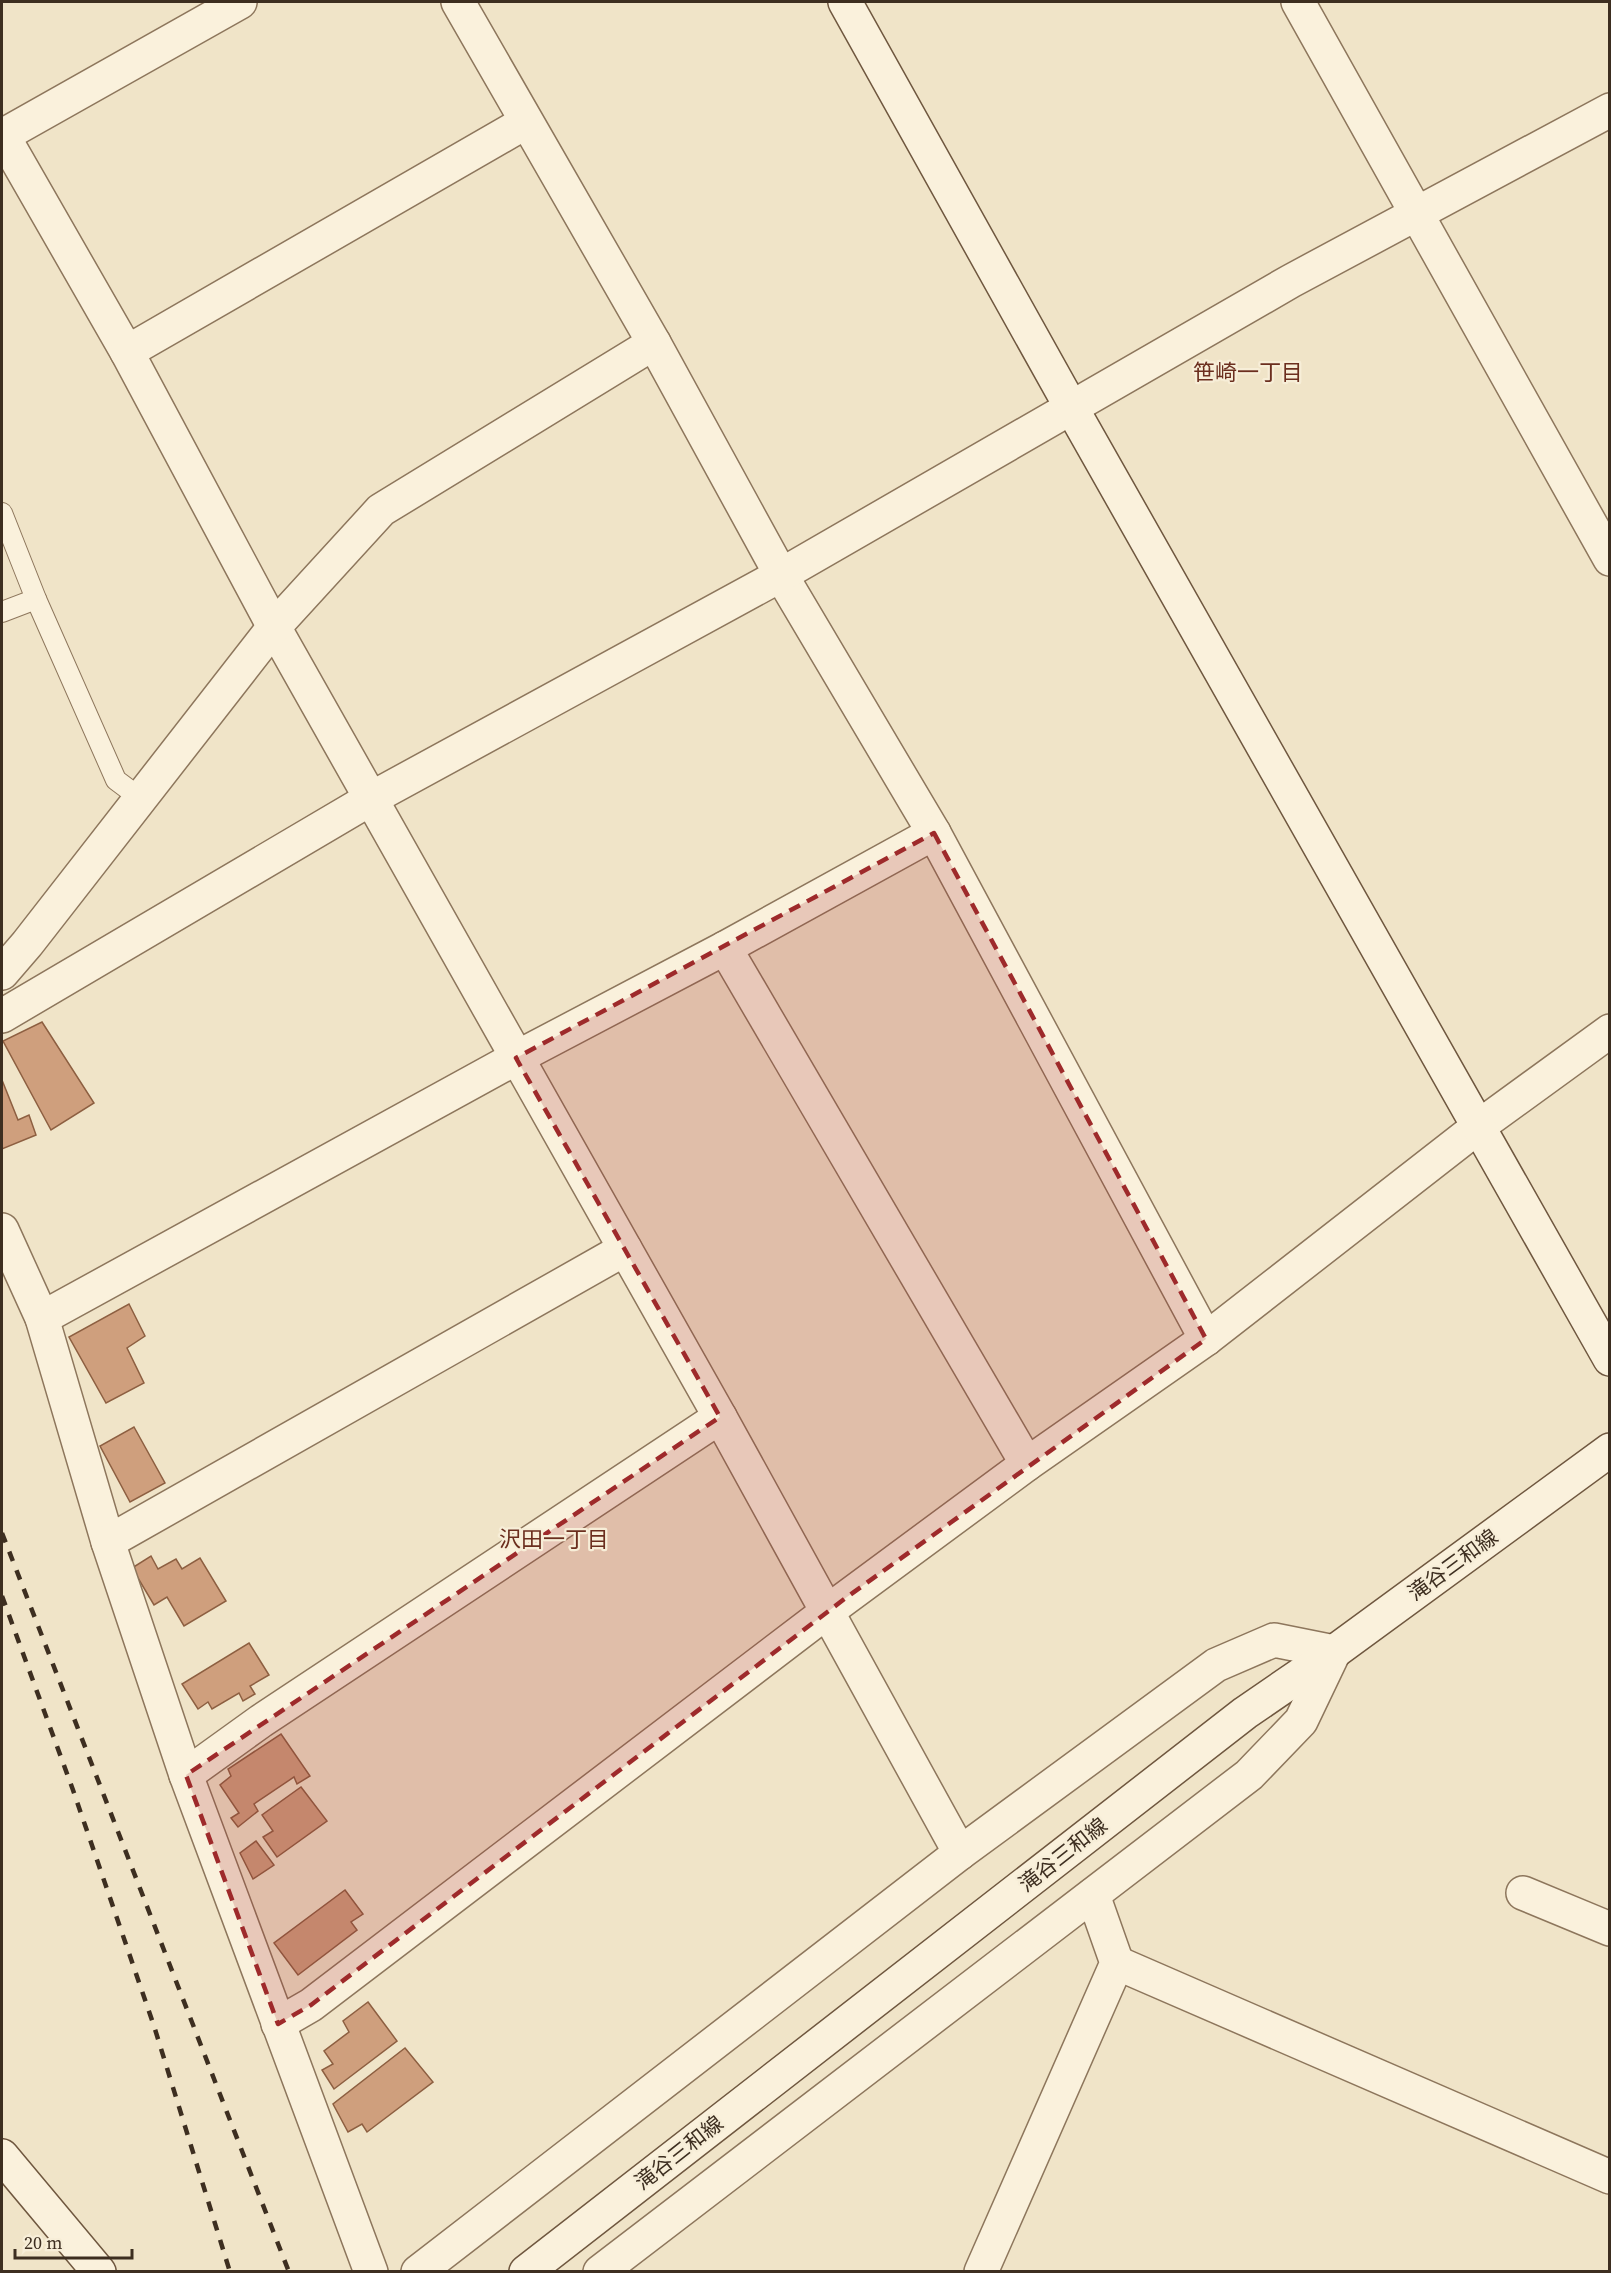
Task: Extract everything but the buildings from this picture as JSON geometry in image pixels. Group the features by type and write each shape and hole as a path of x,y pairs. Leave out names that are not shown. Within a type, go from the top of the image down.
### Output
{"street":[{"path":"240,2 2,135 127,352 274,627 720,1417 960,1853"},
{"path":"458,2 654,343 781,575 934,833 1206,1340"},
{"path":"845,2 1610,1359"},
{"path":"1298,2 1610,559"},
{"path":"2,1016 372,798 781,575 1291,281 1610,110"},
{"path":"127,352 526,122"},
{"path":"2,973 274,627 381,510 654,343"},
{"path":"42,1318 516,1058 725,948 934,833"},
{"path":"725,948 1027,1464"},
{"path":"278,2024 311,2005 828,1611 1027,1464 1206,1340 1478,1127 1610,1031"},
{"path":"2,1230 42,1318 108,1542 186,1775 371,2271"},
{"path":"108,1542 625,1249"},
{"path":"186,1775 261,1721 720,1417"},
{"name":"滝谷三和線","path":"526,2271 1245,1713 1334,1652 1610,1450"},
{"path":"418,2271 960,1853 1216,1665 1274,1640 1334,1652 1301,1721 1249,1775 600,2271"},
{"path":"1524,1893 1610,1929"},
{"path":"981,2271 1117,1963 1093,1895"},
{"path":"1117,1963 1610,2177"},
{"path":"2,2156 99,2271"}],"lane":[{"path":"2,513 36,599 116,780 140,798"},
{"path":"2,612 36,599"}],"highlighted area":[{"path":"934,833 1206,1339 847,1597 311,2005 278,2024 186,1775 720,1417 516,1058"}],"railway":[{"path":"2,1533 289,2272"},
{"path":"2,1596 73,1790 154,2026 230,2272"}],"district":[{"name":"笹崎一丁目","path":"1248,372"},
{"name":"沢田一丁目","path":"554,1539"}]}
